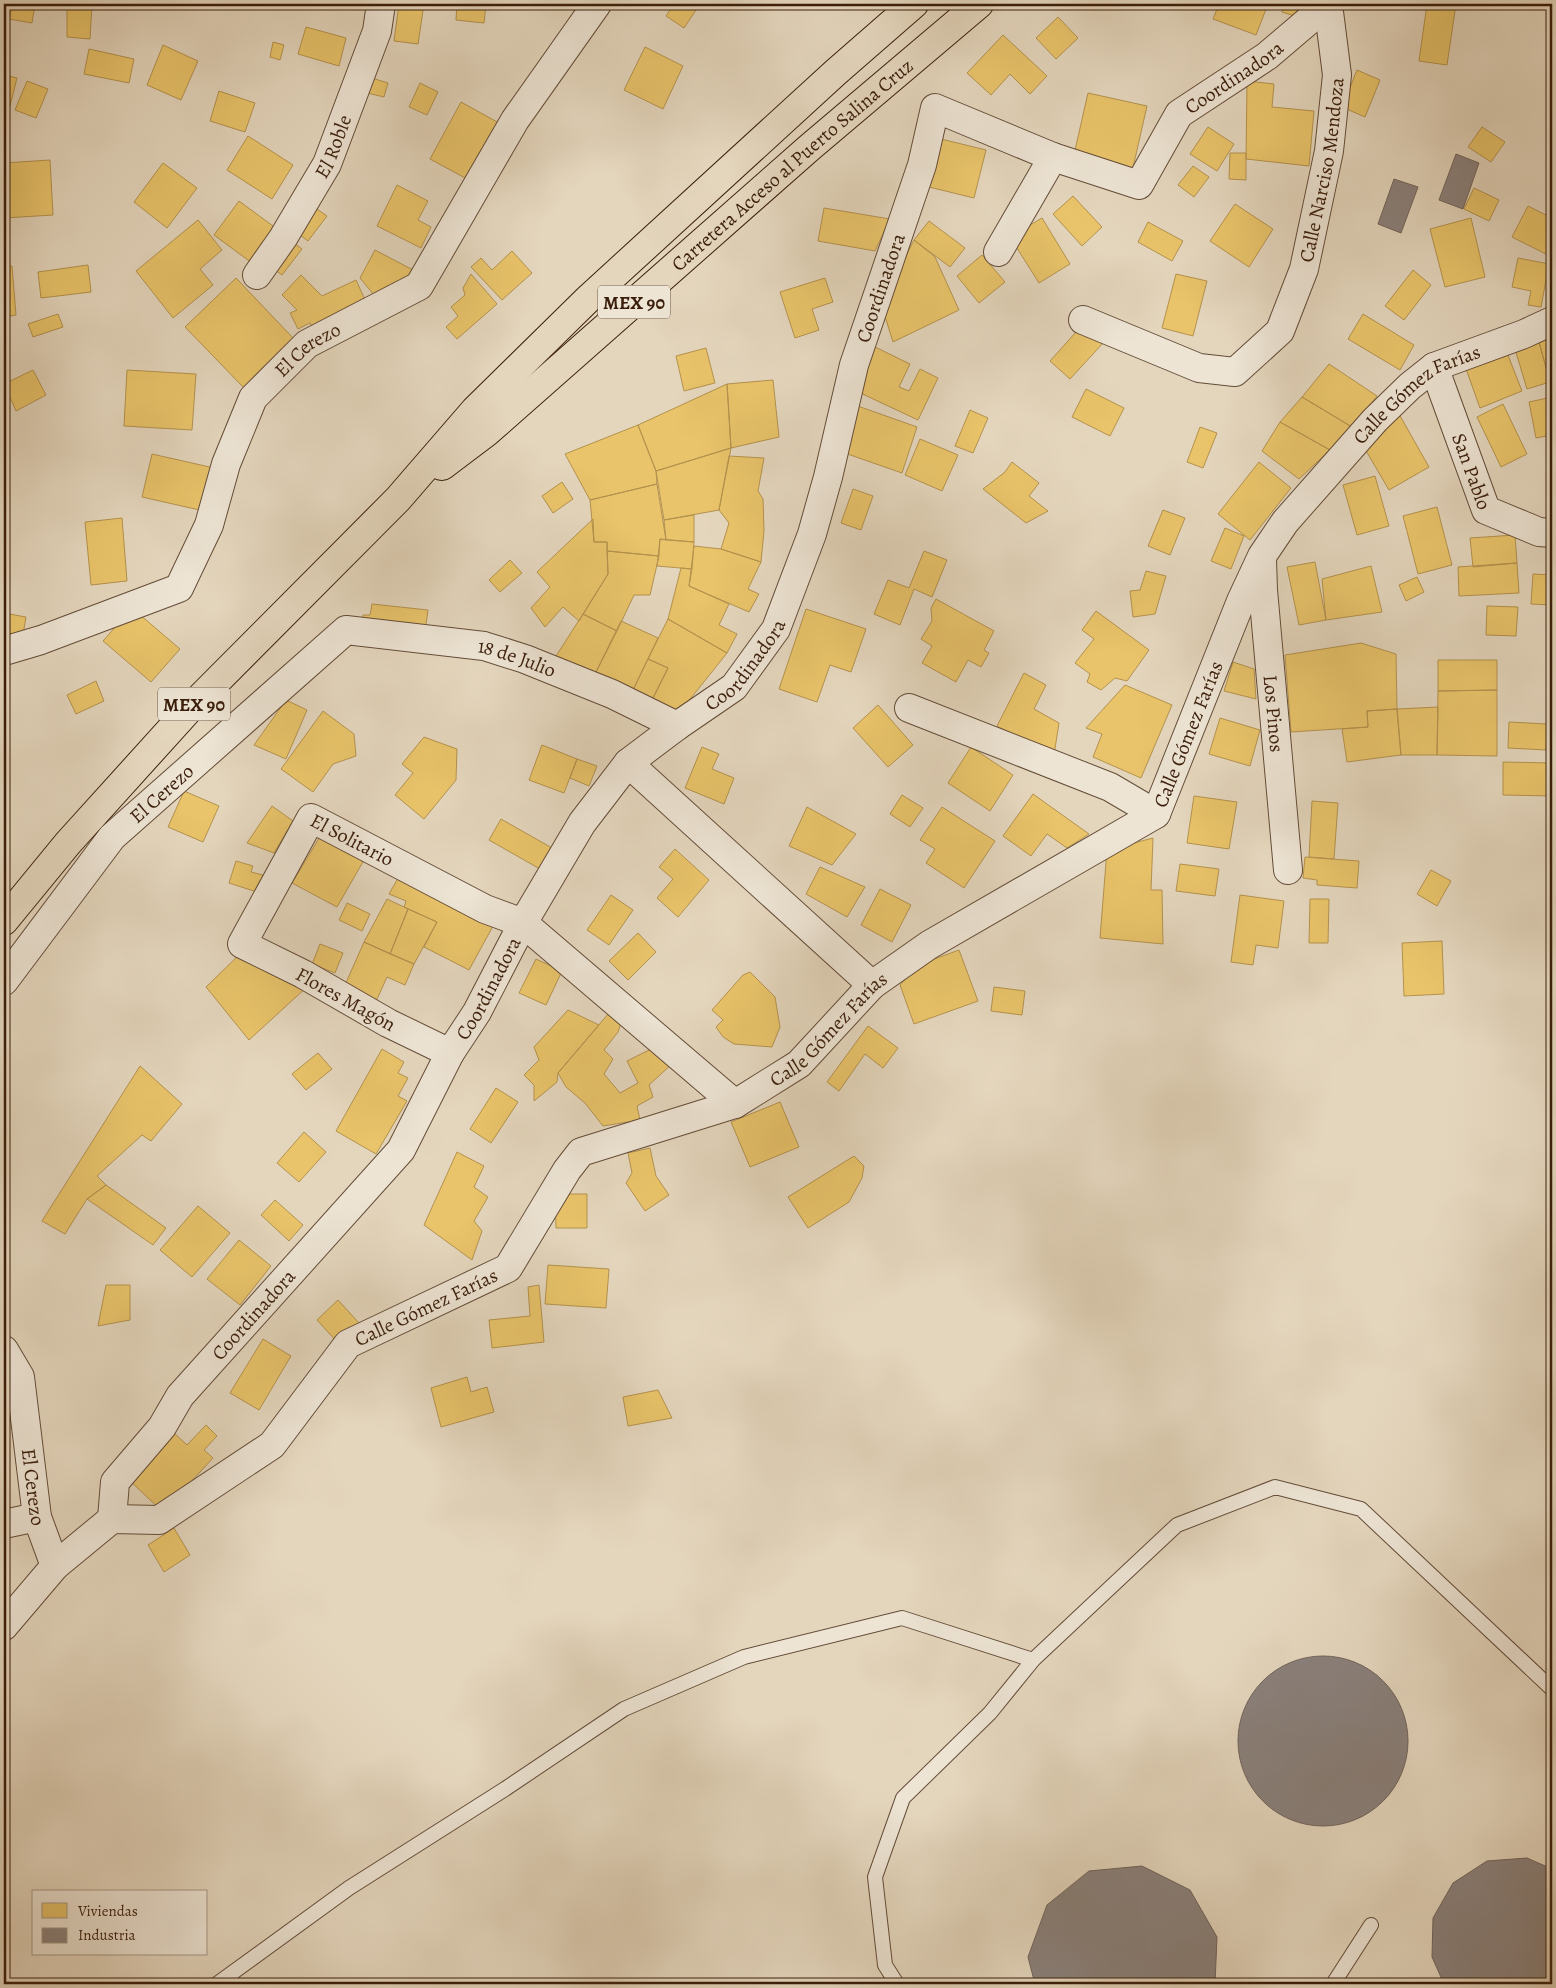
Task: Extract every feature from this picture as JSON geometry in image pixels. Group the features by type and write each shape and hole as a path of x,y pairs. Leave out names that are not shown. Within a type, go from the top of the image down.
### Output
{"main road":[{"name":"Carretera Acceso al Puerto Salina Cruz","path":"4,921 68,843 190,707 398,499 475,410 588,298 836,72 914,4"},
{"name":"Carretera Acceso al Puerto Salina Cruz","path":"398,499 488,432 809,148 979,4"}],"street":[{"name":"El Roble","path":"257,275 283,238 327,164 376,31 381,4"},
{"name":"El Cerezo","path":"4,651 41,640 179,588 209,525 226,464 253,398 307,344 419,286 516,120 597,4"},
{"name":"Coordinadora","path":"112,1519 115,1482 162,1427 180,1396 401,1150 450,1053 477,1012 522,923 582,823 628,763 677,726 734,687 776,629 812,534 828,477 854,365 922,164 936,108 1053,157 1139,185 1178,114 1267,56 1328,4"},
{"name":"Calle Narciso Mendoza","path":"1083,320 1200,368 1235,372 1280,331 1304,269 1329,151 1337,75 1328,4"},
{"path":"998,252 1053,157"},
{"name":"Calle Gómez Farías","path":"112,1519 159,1520 272,1445 348,1344 508,1268 567,1170 581,1152 735,1104 799,1064 872,985 929,944 1156,814 1241,601 1262,556 1284,522 1375,420 1410,386 1434,367 1524,334 1552,321"},
{"name":"San Pablo","path":"1434,367 1486,510 1539,532 1552,533"},
{"name":"Los Pinos","path":"1262,556 1263,590 1288,870"},
{"name":"El Cerezo","path":"4,981 112,837 346,630"},
{"name":"18 de Julio","path":"346,630 484,646 525,659 612,694 677,726"},
{"path":"909,708 1110,787 1156,814"},
{"path":"628,763 872,985"},
{"name":"El Solitario","path":"242,944 311,818 485,909 522,923"},
{"path":"522,923 735,1104"},
{"name":"Flores Magón","path":"242,944 304,974 388,1023 450,1053"},
{"name":"El Cerezo","path":"4,1350 20,1377 37,1517 55,1566"},
{"path":"4,1524 37,1517"},
{"path":"4,1626 55,1566 112,1519"}],"lane":[{"path":"897,1984 885,1965 874,1877 903,1798 990,1713 1033,1660 1177,1526 1275,1487 1361,1509 1552,1689"},
{"path":"217,1984 349,1888 505,1789 624,1709 744,1656 902,1618 1033,1660"},
{"path":"1333,1984 1371,1925"}],"building: Viviendas":[{"path":"12,4 35,4 32,23 9,19"},
{"path":"67,4 92,4 90,39 67,37"},
{"path":"303,4 350,4 350,8"},
{"path":"399,4 424,4 418,44 394,41"},
{"path":"457,4 486,4 484,23 456,20"},
{"path":"674,4 700,4 684,28 666,16"},
{"path":"1219,4 1268,4 1256,35 1213,19"},
{"path":"1284,4 1312,4 1307,20 1282,12"},
{"path":"1427,4 1456,4 1447,65 1419,61"},
{"path":"1058,17 1078,38 1056,59 1036,38"},
{"path":"306,27 346,38 339,66 298,54"},
{"path":"1003,35 1047,76 1030,94 1010,74 991,95 967,73"},
{"path":"273,42 284,45 280,60 270,57"},
{"path":"1552,44 1552,67 1550,67"},
{"path":"163,45 198,61 181,100 147,85"},
{"path":"645,47 683,66 663,109 624,90"},
{"path":"89,49 134,59 129,83 84,74"},
{"path":"1357,70 1380,80 1365,117 1342,107"},
{"path":"4,75 17,78 8,114 4,113"},
{"path":"372,78 388,83 384,97 367,93"},
{"path":"27,81 48,89 36,118 15,110"},
{"path":"1247,81 1274,84 1272,107 1314,111 1309,166 1246,159"},
{"path":"1552,81 1552,112 1546,83"},
{"path":"420,83 438,92 427,115 409,107"},
{"path":"219,91 255,103 245,132 210,121"},
{"path":"1088,93 1147,106 1132,172 1073,159"},
{"path":"461,102 499,123 467,179 430,159"},
{"path":"1208,127 1234,144 1217,171 1190,154"},
{"path":"1482,127 1505,142 1491,162 1468,147"},
{"path":"248,136 293,165 272,199 227,170"},
{"path":"937,138 986,150 974,198 925,186"},
{"path":"1230,153 1246,153 1246,180 1229,179"},
{"path":"50,160 53,215 4,218 4,163"},
{"path":"163,163 197,188 167,228 134,202"},
{"path":"1193,166 1209,177 1194,197 1178,185"},
{"path":"397,185 428,201 418,220 431,227 421,248 377,226"},
{"path":"1474,188 1499,200 1489,221 1464,209"},
{"path":"1073,196 1102,227 1082,246 1053,214"},
{"path":"1552,197 1552,210 1546,205"},
{"path":"239,201 281,232 256,266 214,235"},
{"path":"1235,204 1273,229 1249,267 1210,241"},
{"path":"1528,206 1552,218 1552,257 1512,237"},
{"path":"314,207 327,216 308,241 296,232"},
{"path":"824,208 890,219 875,251 818,241"},
{"path":"1042,218 1070,264 1039,283 1010,237"},
{"path":"1471,218 1485,277 1445,287 1430,229"},
{"path":"198,220 222,250 200,269 213,285 173,318 136,271"},
{"path":"929,221 965,248 950,267 914,240"},
{"path":"1148,222 1183,241 1172,261 1138,242"},
{"path":"290,240 302,249 282,275 270,266"},
{"path":"914,240 935,257 959,310 893,342 883,310 892,284"},
{"path":"375,250 415,271 379,301 360,278"},
{"path":"512,251 532,273 502,300 471,267 481,258 492,270"},
{"path":"982,255 1005,282 979,303 957,276"},
{"path":"1518,258 1549,264 1541,307 1528,305 1531,291 1512,287"},
{"path":"88,265 91,292 41,298 38,272"},
{"path":"12,266 16,315 4,317 4,267"},
{"path":"1413,270 1431,285 1404,320 1385,306"},
{"path":"471,274 497,304 457,339 446,327 458,316 451,307 465,295 463,288"},
{"path":"1176,274 1207,281 1193,336 1162,328"},
{"path":"301,275 322,296 356,280 367,304 314,330 310,323 298,329 290,313 297,310 282,295"},
{"path":"236,278 294,339 244,388 185,327"},
{"path":"825,278 833,302 812,309 819,330 795,338 780,292"},
{"path":"58,314 63,327 33,337 28,324"},
{"path":"1363,314 1414,345 1400,370 1348,339"},
{"path":"1084,323 1104,342 1070,379 1050,361"},
{"path":"1552,328 1552,394 1539,342"},
{"path":"1539,342 1550,382 1527,389 1515,349"},
{"path":"875,347 910,364 899,387 909,391 920,369 938,378 918,420 854,390"},
{"path":"706,348 715,383 684,391 676,356"},
{"path":"1506,350 1522,391 1480,408 1465,366"},
{"path":"1329,364 1377,396 1352,427 1302,397"},
{"path":"33,370 46,395 16,411 4,384"},
{"path":"127,370 196,374 192,430 124,426"},
{"path":"773,380 779,437 731,448 727,384"},
{"path":"727,384 731,448 656,471 638,425"},
{"path":"1086,389 1124,408 1110,436 1072,417"},
{"path":"1302,397 1352,427 1330,450 1280,422"},
{"path":"1552,397 1552,435 1536,438 1529,402"},
{"path":"1503,404 1527,454 1501,467 1477,417"},
{"path":"855,405 917,427 902,473 839,451"},
{"path":"970,410 988,418 973,453 955,446"},
{"path":"1399,414 1429,467 1389,490 1365,449"},
{"path":"1280,422 1330,450 1299,479 1262,451"},
{"path":"638,425 656,471 657,484 590,500 565,454"},
{"path":"1200,427 1217,433 1203,468 1187,462"},
{"path":"920,439 958,455 942,491 905,475"},
{"path":"731,448 719,510 664,520 656,471"},
{"path":"152,454 214,468 204,511 142,497"},
{"path":"729,456 764,458 758,491 763,499 764,531 761,562 721,549 729,523 719,510"},
{"path":"1012,462 1039,483 1029,496 1048,511 1026,523 983,489 1005,472"},
{"path":"1259,462 1291,488 1250,540 1218,514"},
{"path":"1375,476 1389,526 1357,535 1343,485"},
{"path":"562,482 573,499 553,513 542,496"},
{"path":"657,484 666,540 660,539 659,556 607,551 607,542 594,542 590,500"},
{"path":"853,489 873,496 861,530 841,523"},
{"path":"1437,507 1452,565 1418,574 1403,516"},
{"path":"1163,510 1185,518 1170,555 1148,546"},
{"path":"694,515 694,542 666,540 664,520"},
{"path":"122,518 127,581 91,585 85,522"},
{"path":"593,519 594,542 607,542 608,574 579,621 563,607 545,627 531,608 550,587 537,572"},
{"path":"1225,528 1244,536 1231,569 1211,561"},
{"path":"1515,535 1517,563 1473,567 1470,538"},
{"path":"660,539 694,542 692,569 657,566"},
{"path":"694,546 721,549 761,562 748,589 759,594 749,612 689,586"},
{"path":"607,551 659,556 650,595 634,595 617,631 583,614 608,574"},
{"path":"924,551 947,560 932,597 914,589 900,625 874,614 888,580 909,588"},
{"path":"510,560 522,573 500,592 489,580"},
{"path":"1315,562 1326,620 1299,625 1287,567"},
{"path":"1517,563 1519,593 1459,596 1458,567"},
{"path":"1371,566 1382,612 1326,620 1322,579"},
{"path":"681,568 692,569 689,586 729,604 719,625 737,634 727,653 668,619"},
{"path":"1146,571 1166,576 1155,614 1133,617 1130,591 1140,590"},
{"path":"1533,574 1552,575 1552,605 1531,604"},
{"path":"1417,577 1424,592 1406,601 1399,585"},
{"path":"936,599 994,631 984,650 989,653 981,667 968,660 956,682 922,663 932,646 921,639 932,621 931,608"},
{"path":"372,604 428,610 425,632 361,625 363,615 370,615"},
{"path":"1487,606 1518,607 1516,636 1486,635"},
{"path":"132,608 180,649 151,682 103,641"},
{"path":"806,609 866,629 851,672 830,665 817,702 779,689"},
{"path":"1096,611 1149,650 1127,681 1115,678 1101,690 1087,682 1090,674 1075,663 1094,639 1082,630"},
{"path":"4,613 26,617 22,641 4,638"},
{"path":"583,614 617,631 595,674 556,656"},
{"path":"668,619 727,653 679,713 651,702 668,668 648,659"},
{"path":"621,621 658,638 632,692 595,674"},
{"path":"1361,643 1396,654 1397,709 1367,711 1368,727 1291,732 1285,655"},
{"path":"648,659 668,668 651,702 632,692"},
{"path":"1438,660 1497,660 1497,690 1438,691"},
{"path":"1233,662 1254,669 1256,699 1224,691"},
{"path":"1024,673 1046,685 1034,709 1059,723 1054,755 997,726"},
{"path":"96,681 104,701 76,714 67,695"},
{"path":"1125,685 1172,705 1141,778 1093,757 1102,734 1086,728"},
{"path":"1497,690 1497,756 1437,755 1438,691"},
{"path":"286,700 307,710 286,759 254,745"},
{"path":"878,705 913,745 888,767 853,728"},
{"path":"1438,707 1437,755 1401,755 1397,709"},
{"path":"1397,709 1401,755 1347,762 1342,729 1368,727 1367,711"},
{"path":"323,711 354,734 356,756 333,764 313,792 281,769"},
{"path":"1220,718 1260,730 1250,766 1209,754"},
{"path":"1509,722 1547,724 1546,750 1508,748"},
{"path":"424,737 457,749 456,780 424,819 395,795 413,773 402,764"},
{"path":"542,745 577,759 564,793 529,780"},
{"path":"702,747 719,754 712,769 734,778 724,804 685,788"},
{"path":"971,747 1013,775 990,811 948,783"},
{"path":"577,759 597,766 589,786 570,778"},
{"path":"1503,762 1552,763 1552,796 1503,795"},
{"path":"184,791 219,806 203,842 168,827"},
{"path":"1033,794 1089,834 1067,848 1047,834 1031,856 1003,836"},
{"path":"902,795 923,808 910,827 890,814"},
{"path":"1194,796 1237,802 1229,849 1187,843"},
{"path":"1312,801 1338,803 1334,859 1309,857"},
{"path":"272,806 293,821 274,853 247,843"},
{"path":"807,807 856,834 832,865 789,846"},
{"path":"942,807 995,841 964,888 926,863 935,849 920,840"},
{"path":"501,819 552,848 540,869 489,840"},
{"path":"321,835 364,860 337,907 292,883"},
{"path":"1153,838 1151,890 1162,890 1163,944 1100,938 1107,850"},
{"path":"675,849 709,880 678,917 657,898 673,879 659,867"},
{"path":"1305,857 1359,861 1357,888 1317,885 1317,880 1303,878"},
{"path":"236,861 253,866 251,872 263,875 257,892 229,883"},
{"path":"1180,864 1219,869 1215,896 1176,891"},
{"path":"820,867 865,887 847,917 806,894"},
{"path":"1431,870 1451,881 1437,906 1417,894"},
{"path":"401,873 493,926 469,970 424,947 437,922 404,907 406,901 389,894"},
{"path":"880,889 911,905 892,942 861,925"},
{"path":"611,895 633,910 609,945 587,930"},
{"path":"1240,895 1284,901 1278,948 1256,945 1253,965 1231,962"},
{"path":"387,899 408,909 390,954 364,942"},
{"path":"1310,899 1329,899 1328,943 1309,943"},
{"path":"347,903 370,914 362,931 339,920"},
{"path":"408,909 437,922 414,964 390,954"},
{"path":"638,933 656,952 628,980 609,961"},
{"path":"1442,941 1444,994 1404,996 1402,943"},
{"path":"364,942 414,964 405,985 387,977 373,1008 341,994"},
{"path":"320,944 343,953 335,973 312,964"},
{"path":"959,950 978,1001 914,1024 900,985 918,965"},
{"path":"238,956 308,986 249,1040 206,987"},
{"path":"536,959 562,971 546,1005 519,993"},
{"path":"750,972 775,997 780,1027 772,1047 734,1044 723,1037 716,1027 723,1020 712,1010 743,975"},
{"path":"994,987 1025,991 1022,1015 991,1011"},
{"path":"614,1007 623,1017 618,1032 604,1050 613,1059 604,1074 620,1093 638,1083 627,1061 657,1046 673,1063 649,1085 653,1097 637,1106 640,1120 603,1126 585,1103 566,1087 558,1073"},
{"path":"568,1010 599,1025 558,1073 557,1082 534,1101 534,1085 524,1075 539,1060 534,1047"},
{"path":"868,1026 898,1048 883,1068 865,1054 839,1091 827,1082"},
{"path":"382,1049 404,1062 398,1073 408,1078 398,1096 407,1101 376,1154 336,1131"},
{"path":"318,1053 332,1069 306,1090 292,1074"},
{"path":"140,1066 182,1104 151,1141 142,1135 97,1176 106,1185 87,1199 65,1234 42,1221"},
{"path":"496,1088 518,1102 491,1143 470,1129"},
{"path":"780,1102 799,1147 750,1167 731,1122"},
{"path":"304,1132 326,1152 299,1182 277,1163"},
{"path":"650,1148 656,1176 669,1195 645,1211 626,1183 632,1173 628,1153"},
{"path":"457,1152 484,1166 474,1187 488,1197 474,1221 482,1231 472,1260 424,1225"},
{"path":"854,1156 864,1166 862,1178 849,1202 808,1228 788,1197"},
{"path":"106,1185 166,1228 153,1245 87,1199"},
{"path":"555,1194 587,1194 587,1228 556,1228"},
{"path":"275,1200 303,1225 289,1241 261,1215"},
{"path":"198,1206 230,1233 192,1277 160,1250"},
{"path":"239,1240 271,1266 240,1305 207,1279"},
{"path":"548,1265 609,1269 606,1308 545,1304"},
{"path":"106,1285 130,1285 130,1320 98,1326"},
{"path":"539,1285 544,1342 492,1348 489,1320 530,1316 528,1287"},
{"path":"338,1300 359,1323 338,1343 317,1320"},
{"path":"263,1339 291,1356 259,1410 230,1393"},
{"path":"467,1377 471,1392 487,1387 494,1412 441,1427 431,1388"},
{"path":"658,1390 672,1418 628,1426 623,1397"},
{"path":"206,1425 217,1436 204,1450 213,1458 163,1512 129,1480 174,1433 187,1445"},
{"path":"174,1528 190,1555 164,1572 148,1545"}],"building: Industria":[{"path":"1456,154 1479,163 1463,209 1439,200"},
{"path":"1394,179 1418,187 1401,233 1378,224"},
{"path":"1323,1656 1348,1660 1363,1666 1383,1681 1398,1701 1406,1724 1408,1741 1404,1766 1398,1781 1383,1801 1363,1816 1340,1824 1323,1826 1298,1822 1283,1816 1263,1801 1248,1781 1240,1758 1238,1741 1242,1716 1248,1701 1263,1681 1283,1666 1306,1658"},
{"path":"1527,1858 1552,1869 1552,1984 1444,1984 1432,1957 1433,1918 1453,1883 1487,1861"},
{"path":"1142,1866 1190,1890 1217,1937 1215,1984 1035,1984 1028,1957 1047,1905 1089,1871"}]}
